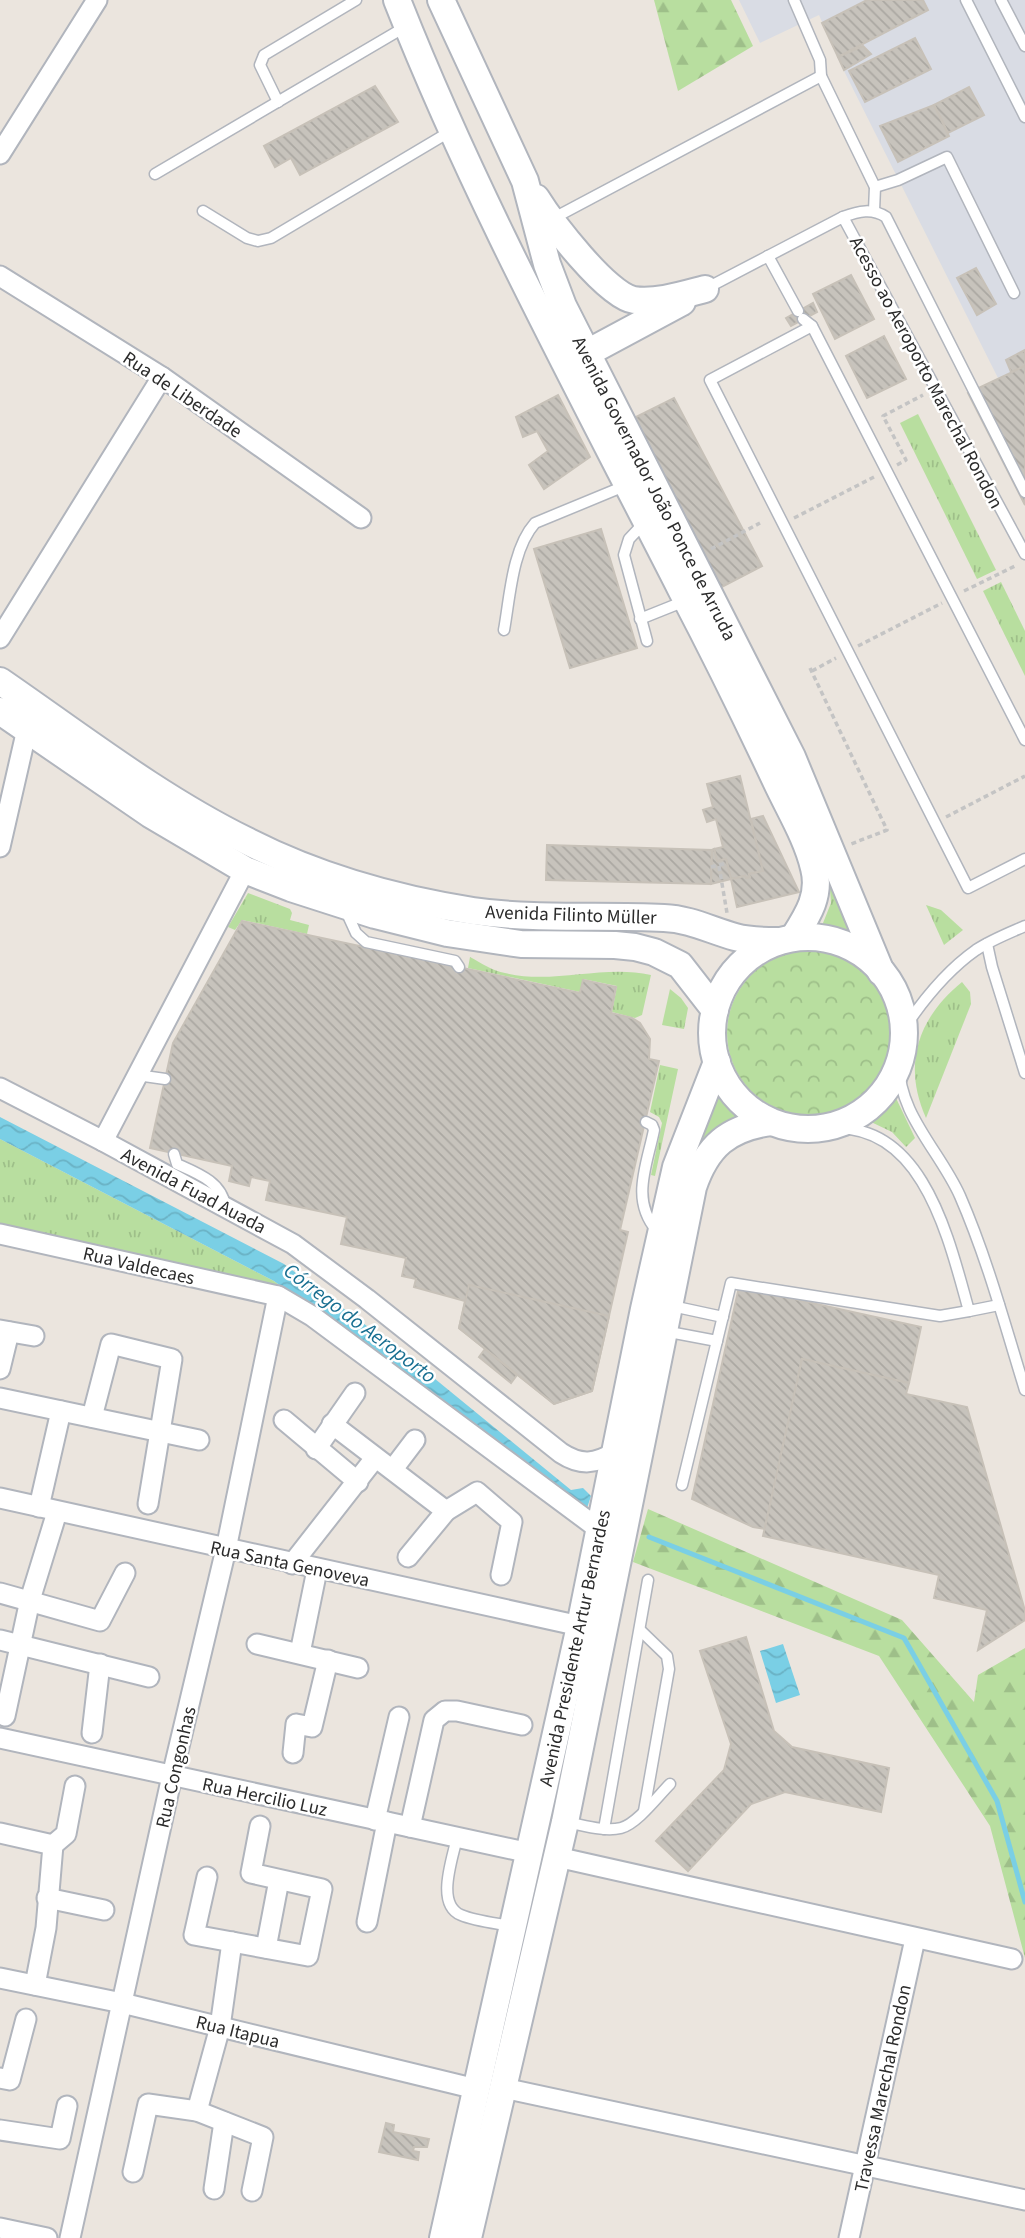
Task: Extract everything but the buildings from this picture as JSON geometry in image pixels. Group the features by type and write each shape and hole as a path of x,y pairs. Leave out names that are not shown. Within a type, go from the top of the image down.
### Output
{"main road":[{"name":"Avenida Governador João Ponce de Arruda","path":"397,0 452,131 691,559 792,757 881,972"},
{"name":"Avenida Governador João Ponce de Arruda","path":"440,0 525,181 577,358 628,485 735,694 799,829 815,870 813,903 786,939"},
{"path":"525,181 550,220 602,279 621,296 644,301 705,289"},
{"path":"577,358 705,289"},
{"name":"Avenida Filinto Müller","path":"0,681 165,796 245,841 334,876 414,899 473,911 540,917 686,919 753,940 786,939"},
{"name":"Avenida Filinto Müller","path":"0,711 150,814 245,870 291,888 411,925 521,944 635,947 654,952 680,965 715,1010"},
{"path":"815,935 858,951 881,972 897,999 903,1030 899,1061 885,1089 872,1105 855,1117 826,1129 801,1130 771,1122 753,1112 737,1098 725,1081 717,1062 712,1031 715,1010 727,982 740,965 756,952 786,939 815,935"},
{"name":"Avenida Presidente Artur Bernardes","path":"443,2238 580,1626 678,1162 717,1062"},
{"name":"Avenida Presidente Artur Bernardes","path":"468,2238 565,1822 693,1186 712,1149 729,1135 745,1127 771,1122"}],"street":[{"path":"86,0 97,0"},
{"path":"0,154 97,0"},
{"name":"Rua de Liberdade","path":"0,276 162,377 361,518"},
{"path":"0,638 162,377"},
{"path":"0,847 27,729"},
{"path":"103,1141 245,870"},
{"name":"Avenida Fuad Auada","path":"0,1088 293,1244 561,1453 575,1461 590,1463 616,1452"},
{"name":"Rua Valdecaes","path":"0,1234 278,1296"},
{"path":"278,1296 312,1316 600,1530"},
{"name":"Rua Congonhas","path":"70,2238 172,1776 226,1549 278,1296"},
{"path":"0,1369 5,1331 34,1336"},
{"path":"92,1417 111,1344 172,1359 148,1504"},
{"path":"316,1450 355,1393"},
{"path":"0,1398 199,1440"},
{"path":"5,1716 10,1642 30,1600 48,1510 61,1411"},
{"path":"284,1420 316,1450 358,1482"},
{"path":"332,1424 446,1511"},
{"path":"393,1469 415,1440"},
{"path":"292,1564 375,1458"},
{"path":"408,1557 446,1511 477,1492 512,1522 501,1575"},
{"name":"Rua Santa Genoveva","path":"0,1499 580,1626"},
{"path":"300,1653 317,1570"},
{"path":"0,1593 100,1621 125,1573"},
{"path":"10,1642 149,1677"},
{"path":"257,1644 358,1668"},
{"path":"293,1753 296,1724 312,1727 328,1660"},
{"path":"92,1733 100,1664"},
{"path":"410,1827 434,1720 445,1712 457,1712 522,1725"},
{"path":"367,1922 399,1717"},
{"name":"Rua Hercilio Luz","path":"0,1738 530,1853"},
{"path":"34,1985 46,1928 53,1845 66,1834 75,1786"},
{"path":"207,1877 194,1934 309,1956 322,1889 251,1873 260,1826"},
{"path":"0,1833 53,1845"},
{"path":"557,1857 1012,1959"},
{"path":"266,1948 279,1880"},
{"path":"47,1898 104,1910"},
{"name":"Travessa Marechal Rondon","path":"849,2238 915,1939"},
{"path":"197,2111 220,2027 232,1942"},
{"name":"Rua Itapua","path":"0,1978 122,2003 476,2089"},
{"path":"0,2078 10,2080 26,2019"},
{"path":"503,2088 1025,2200"},
{"path":"133,2172 148,2104 197,2111 262,2137 252,2191"},
{"path":"0,2130 60,2139 67,2106"},
{"path":"214,2189 224,2122"},
{"path":"0,2228 47,2238"}],"lane":[{"path":"278,102 260,65 264,55 356,0"},
{"path":"794,0 820,60 821,76 875,187 874,211"},
{"path":"966,0 1025,117"},
{"path":"1001,0 1025,46"},
{"path":"155,174 407,26"},
{"path":"550,220 821,76"},
{"path":"203,211 247,238 258,241 271,238 452,131"},
{"path":"875,187 898,180 947,157 1014,293"},
{"path":"843,217 855,212 874,211 889,220 1025,492"},
{"name":"Acesso ao Aeroporto Marechal Rondon","path":"705,289 843,217 1025,554"},
{"path":"768,256 804,319 1025,740"},
{"path":"804,319 710,380 968,888 1025,859"},
{"path":"504,630 520,547 526,533 535,523 628,485"},
{"path":"646,520 629,539 624,555 647,641"},
{"path":"640,619 687,600"},
{"path":"344,905 354,929 366,943 455,961 458,967"},
{"path":"903,1030 940,982 974,952 1025,926"},
{"path":"987,944 1025,1073"},
{"path":"899,1061 898,1072 905,1099 959,1194 981,1248 1025,1390"},
{"path":"138,1074 165,1079"},
{"path":"646,1122 652,1125 654,1130 642,1182 642,1200 649,1221 661,1235"},
{"path":"826,1129 846,1128 868,1134 904,1155 933,1202 952,1251 969,1311"},
{"path":"174,1154 177,1164 217,1186 225,1207"},
{"path":"682,1485 731,1283 940,1316 999,1305"},
{"path":"666,1318 723,1317"},
{"path":"666,1318 717,1341"},
{"path":"604,1829 649,1580"},
{"path":"640,1630 667,1656 669,1669 643,1811"},
{"path":"565,1822 604,1829 622,1828 636,1820 670,1784"},
{"path":"457,1837 446,1894 449,1905 459,1915 513,1927"}],"path":[{"path":"691,559 760,523"},
{"path":"847,846 887,830 811,669 1025,561"},
{"path":"934,823 1025,776"},
{"path":"711,867 727,863"},
{"path":"719,866 728,916"}],"shaded area":[{"path":"739,0 1025,0 1025,505 968,393 998,378 839,61 819,15 760,43"}],"green space":[{"path":"654,0 731,0 753,46 678,91"},
{"path":"918,414 996,570 977,579 900,423"},
{"path":"1001,582 1025,631 1025,676 983,591"},
{"path":"829,876 853,937 836,930 821,928 831,903"},
{"path":"248,893 290,909 290,920 309,925 307,934 242,920 235,930 228,927"},
{"path":"926,905 941,910 963,930 944,945"},
{"path":"809,951 840,957 867,975 885,1002 891,1033 885,1064 867,1091 840,1109 809,1115 778,1109 751,1091 733,1064 727,1033 733,1002 751,975 778,957"},
{"path":"470,957 496,971 523,976 615,972 651,975 642,1015 635,1018 612,1012 617,986 583,979 580,992 468,968"},
{"path":"962,982 970,992 971,1004 926,1118 915,1079 918,1043 934,1011"},
{"path":"670,989 688,1008 684,1029 662,1025"},
{"path":"660,1065 678,1069 655,1176 651,1175 662,1123 659,1117 650,1112"},
{"path":"717,1090 727,1106 741,1116 715,1130 696,1153 695,1146 711,1117"},
{"path":"895,1096 915,1138 906,1147 892,1132 869,1121 885,1111"},
{"path":"0,1139 274,1281 585,1514 293,1299 0,1227"},
{"path":"648,1509 902,1620 974,1702 978,1675 1025,1648 1025,1958 990,1826 879,1656 633,1562"}],"water":[{"path":"0,1117 284,1264 407,1356 571,1490 583,1488 591,1496 585,1514 274,1281 0,1139"},
{"path":"783,1644 800,1695 776,1703 760,1651"}],"waterway":[{"name":"Córrego do Aeroporto","path":"649,1537 904,1638 997,1801 1025,1902"}]}
